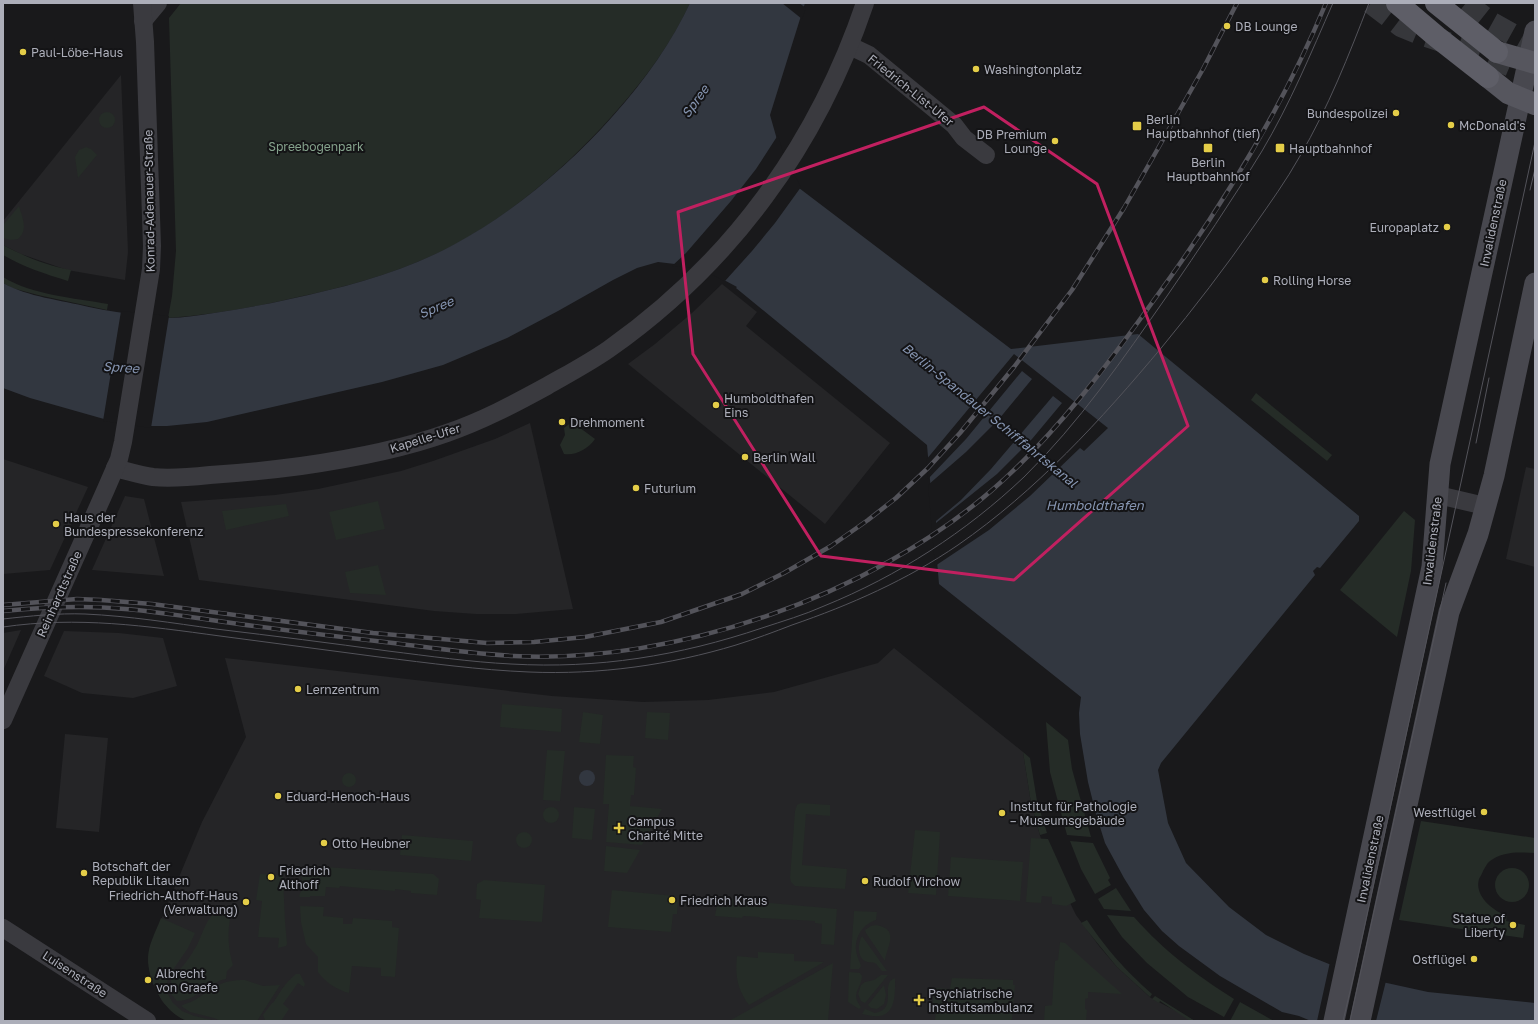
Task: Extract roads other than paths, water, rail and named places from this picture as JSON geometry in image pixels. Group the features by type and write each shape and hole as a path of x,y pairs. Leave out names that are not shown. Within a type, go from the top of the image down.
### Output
{"highway":[{"path":"1397,3 1436,37 1488,77"},
{"path":"1436,3 1497,52"}],"main road":[{"name":"Invalidenstraße","path":"1334,1021 1432,567 1440,464 1527,101 1535,31"},
{"path":"1497,52 1532,62"},
{"path":"1488,77 1500,88 1527,101"},
{"name":"Invalidenstraße","path":"1360,1021 1449,612 1478,534 1495,468 1535,283"}],"street":[{"name":"Konrad-Adenauer-Straße","path":"115,468 123,442 151,269 152,246 142,3"},
{"path":"143,21 158,3"},
{"name":"Kapelle-Ufer","path":"115,468 163,478 255,473 316,464 409,444 454,430 508,407 584,365 656,313 693,280 726,246 748,219 775,184 804,139 832,88 850,46 865,3"},
{"name":"Friedrich-List-Ufer","path":"850,46 869,55 954,125 964,138 986,155"},
{"name":"Reinhardtstraße","path":"3,720 115,468"},
{"path":"1438,495 1485,506"},
{"name":"Luisenstraße","path":"3,928 147,1021"}],"water":[{"path":"690,3 805,3 770,115 782,157 799,188 1011,349 1138,334 1359,516 1359,521 1320,568 1317,567 1313,571 1315,575 1161,763 1158,770 1168,823 1186,863 1229,907 1266,935 1304,954 1364,978 1428,992 1535,1003 1535,1021 1311,1021 1299,1016 1282,1012 1220,976 1179,946 1162,931 1144,910 1105,843 1088,782 1080,734 1079,713 1081,697 939,584 927,445 736,288 737,287 700,267 658,262 637,268 507,338 443,365 382,382 207,422 150,426 104,419 30,398 3,388 3,283 23,292 45,298 117,312 154,317 180,318 271,303 353,284 416,263 455,244 489,224 524,199 558,171 590,140 648,73 671,38"},
{"path":"587,770 594,775 595,778 590,785 587,786 580,781 579,778 584,771"}],"tunnel":[{"path":"1371,3 1401,26 1420,34 1490,57 1511,66"},
{"path":"1466,3 1490,22 1535,47"}],"tram line":[{"path":"3,619 54,614 118,616 465,660 543,665 607,662 669,653 700,646 731,638 793,618 851,594 905,567 955,534 979,516 1024,477 1082,413 1117,367 1167,296 1251,170 1291,97 1333,3"},
{"path":"3,627 58,622 85,622 139,626 473,668 555,673 582,672 660,663 711,652 736,645 814,617 878,591 939,558 987,524 1014,502 1041,478 1091,427 1162,347 1198,303 1232,257 1295,165 1329,100 1346,62 1369,3"},
{"path":"1343,1021 1535,142"},
{"path":"1530,190 1535,169"},
{"path":"1476,443 1489,378"},
{"path":"1350,1021 1446,583"}],"railway":[{"path":"3,605 77,599 152,604 373,633 487,643 534,642 585,637 661,622 742,594 784,573 831,546 868,520 896,498 928,468 960,433 1014,367 1072,290 1124,208 1203,69 1237,3"},
{"path":"3,611 64,607 110,608 154,612 277,629 469,652 514,656 576,656 639,648 704,635 767,616 829,591 888,562 942,529 991,491 1015,469 1060,422 1121,346 1183,259 1230,189 1272,116 1309,42 1326,3"}],"place":[{"name":"DB Lounge","path":"1227,26"},
{"name":"Paul-Löbe-Haus","path":"23,52"},
{"name":"Washingtonplatz","path":"976,69"},
{"name":"Bundespolizei","path":"1396,113"},
{"name":"McDonald's","path":"1451,125"},
{"name":"Berlin Hauptbahnhof (tief)","path":"1137,126"},
{"name":"DB Premium Lounge","path":"1055,141"},
{"name":"Berlin Hauptbahnhof","path":"1208,148"},
{"name":"Hauptbahnhof","path":"1280,148"},
{"name":"Europaplatz","path":"1447,227"},
{"name":"Rolling Horse","path":"1265,280"},
{"name":"Humboldthafen Eins","path":"716,405"},
{"name":"Drehmoment","path":"562,422"},
{"name":"Berlin Wall","path":"745,457"},
{"name":"Futurium","path":"636,488"},
{"name":"Haus der Bundespressekonferenz","path":"56,524"},
{"name":"Lernzentrum","path":"298,689"},
{"name":"Eduard-Henoch-Haus","path":"278,796"},
{"name":"Westflügel","path":"1484,812"},
{"name":"Institut für Pathologie – Museumsgebäude","path":"1002,813"},
{"name":"Campus Charité Mitte","path":"619,828"},
{"name":"Otto Heubner","path":"324,843"},
{"name":"Botschaft der Republik Litauen","path":"84,873"},
{"name":"Friedrich Althoff","path":"271,877"},
{"name":"Rudolf Virchow","path":"865,881"},
{"name":"Friedrich Kraus","path":"672,900"},
{"name":"Friedrich-Althoff-Haus (Verwaltung)","path":"246,902"},
{"name":"Statue of Liberty","path":"1513,925"},
{"name":"Ostflügel","path":"1474,959"},
{"name":"Albrecht von Graefe","path":"148,980"},
{"name":"Psychiatrische Institutsambulanz","path":"919,1000"}],"water label":[{"name":"Spree","path":"695,101"},
{"name":"Spree","path":"436,307"},
{"name":"Spree","path":"121,367"},
{"name":"Berlin-Spandauer Schifffahrtskanal","path":"990,415"},
{"name":"Humboldthafen","path":"1095,505"}],"park label":[{"name":"Spreebogenpark","path":"316,146"}]}
